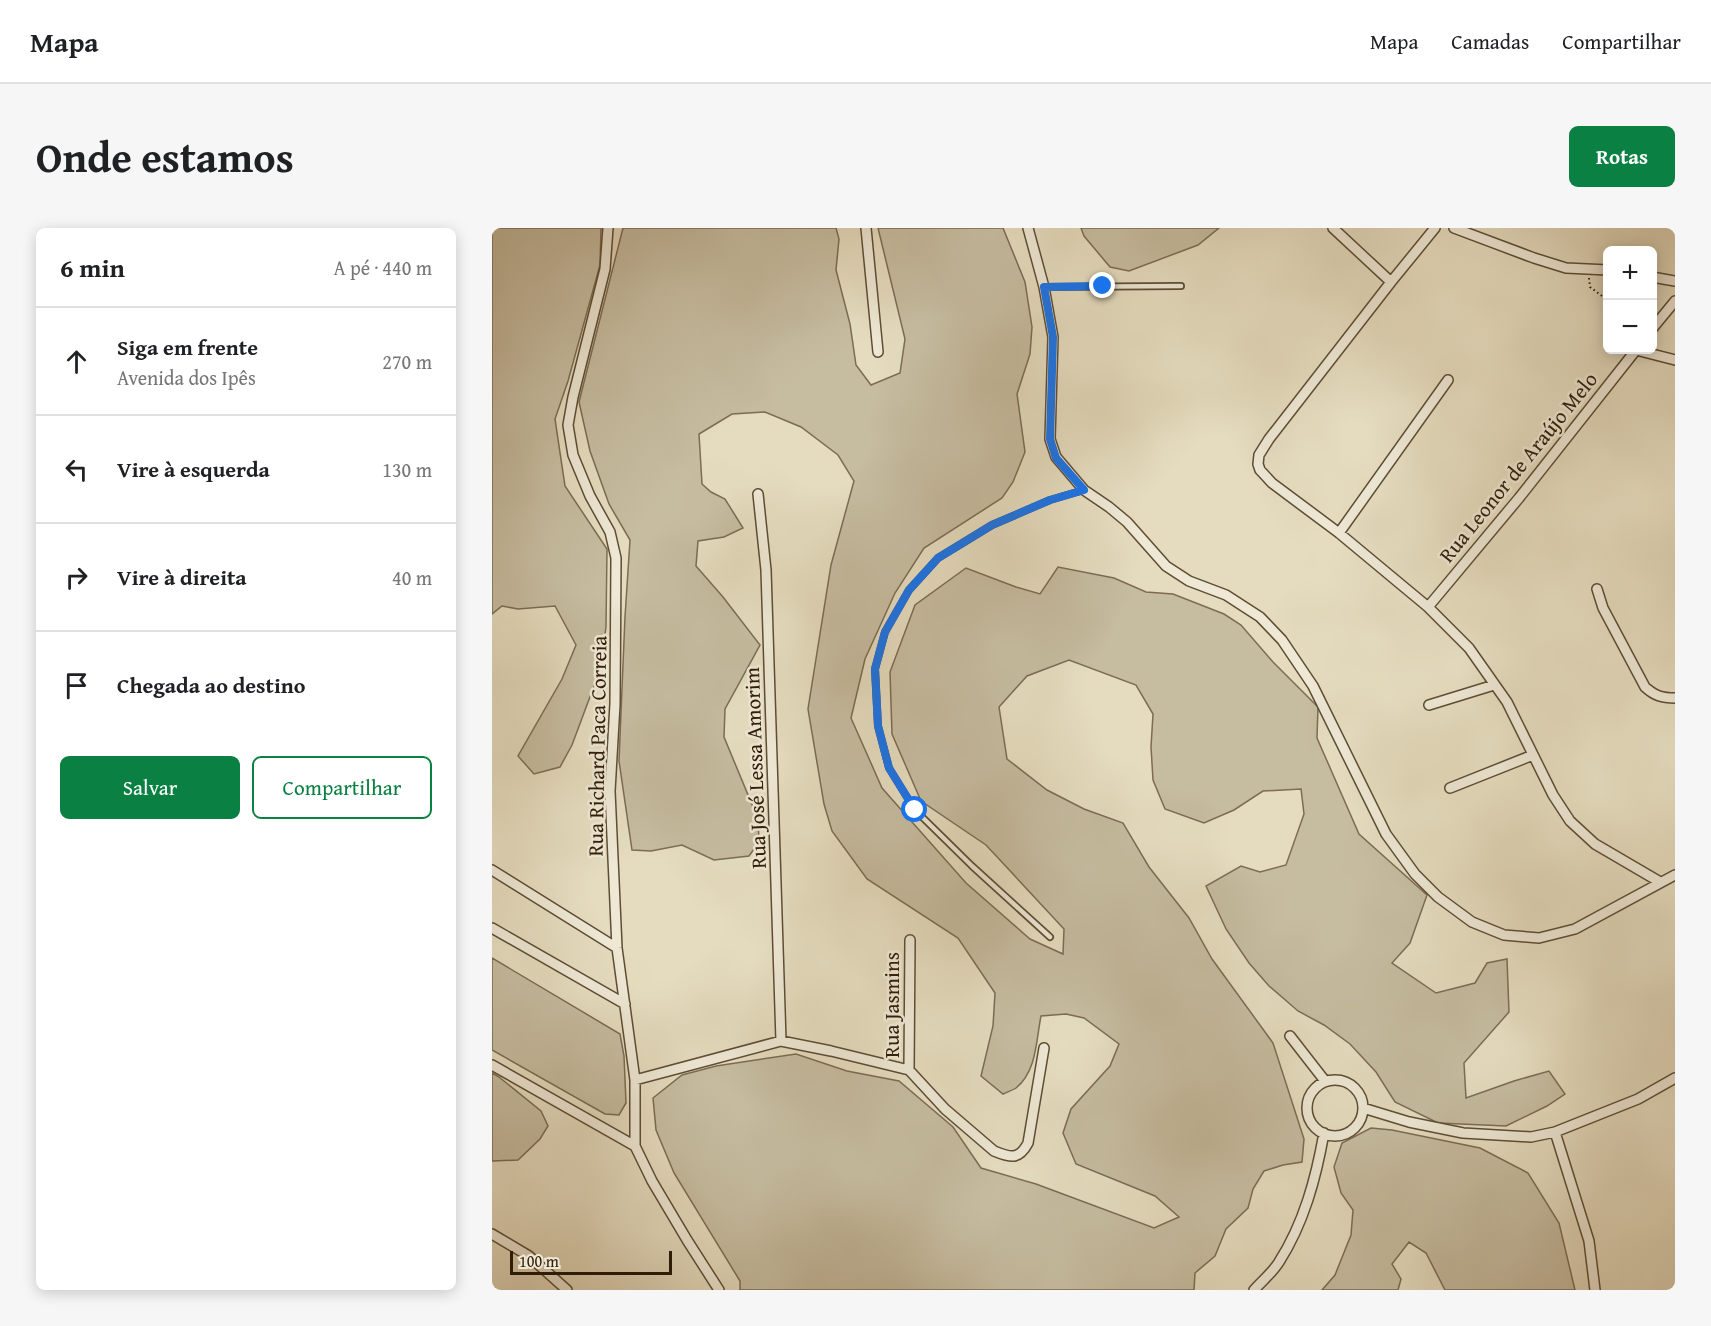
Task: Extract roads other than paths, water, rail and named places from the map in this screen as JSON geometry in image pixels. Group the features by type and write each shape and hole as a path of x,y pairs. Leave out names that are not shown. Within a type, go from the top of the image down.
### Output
{"street":[{"name":"Rua Richard Paca Correia","path":"608,228 604,269 568,425 573,455 590,496 610,532 616,558 615,704 610,791 617,948 635,1080 635,1146 652,1181 719,1290"},
{"path":"866,228 878,352"},
{"path":"1028,228 1044,287 1053,337 1050,439 1056,458 1084,490 1127,522 1166,566 1189,580 1226,595 1260,617 1282,640 1313,686 1386,834 1415,874 1438,897 1472,922 1504,935 1539,938 1575,928 1675,875"},
{"path":"1333,228 1391,282"},
{"path":"1435,228 1269,439 1259,455 1260,471 1272,483 1339,532 1428,607 1469,648 1507,702 1553,795 1570,821 1595,844 1660,882"},
{"path":"1454,228 1566,268 1603,270"},
{"path":"1657,278 1675,281"},
{"path":"1657,324 1675,301"},
{"name":"Rua Leonor de Araújo Melo","path":"1428,607 1519,498 1633,354"},
{"name":"Rua Leonor de Araújo Melo","path":"1652,354 1675,360"},
{"path":"1339,532 1448,380"},
{"name":"Rua José Lessa Amorim","path":"758,494 766,570 781,1041"},
{"path":"1597,589 1603,608 1645,687 1654,695 1675,698"},
{"path":"1429,705 1494,685"},
{"path":"1450,788 1533,755"},
{"path":"492,870 617,948"},
{"path":"492,928 625,1004"},
{"name":"Rua Jasmins","path":"909,1070 910,940"},
{"path":"1290,1036 1325,1081"},
{"path":"635,1080 781,1041 909,1070 945,1109 994,1151 1016,1156 1023,1152 1028,1143 1044,1048"},
{"path":"492,1065 635,1146"},
{"path":"1363,1108 1409,1122 1463,1133 1531,1137 1555,1132 1638,1099 1675,1078"},
{"path":"1334,1080 1351,1084 1362,1099 1363,1108 1358,1125 1342,1135 1324,1133 1316,1128 1307,1112 1311,1093 1325,1081 1334,1080"},
{"path":"1555,1132 1589,1241 1595,1290"},
{"path":"1254,1290 1278,1264 1299,1226 1318,1164 1324,1133"},
{"path":"492,1234 529,1256 567,1290"}],"lane":[{"path":"1044,287 1181,286"},
{"path":"1050,937 915,810 889,768 878,726 875,669 885,632 909,590 938,558 992,525 1050,500 1084,490"}]}
